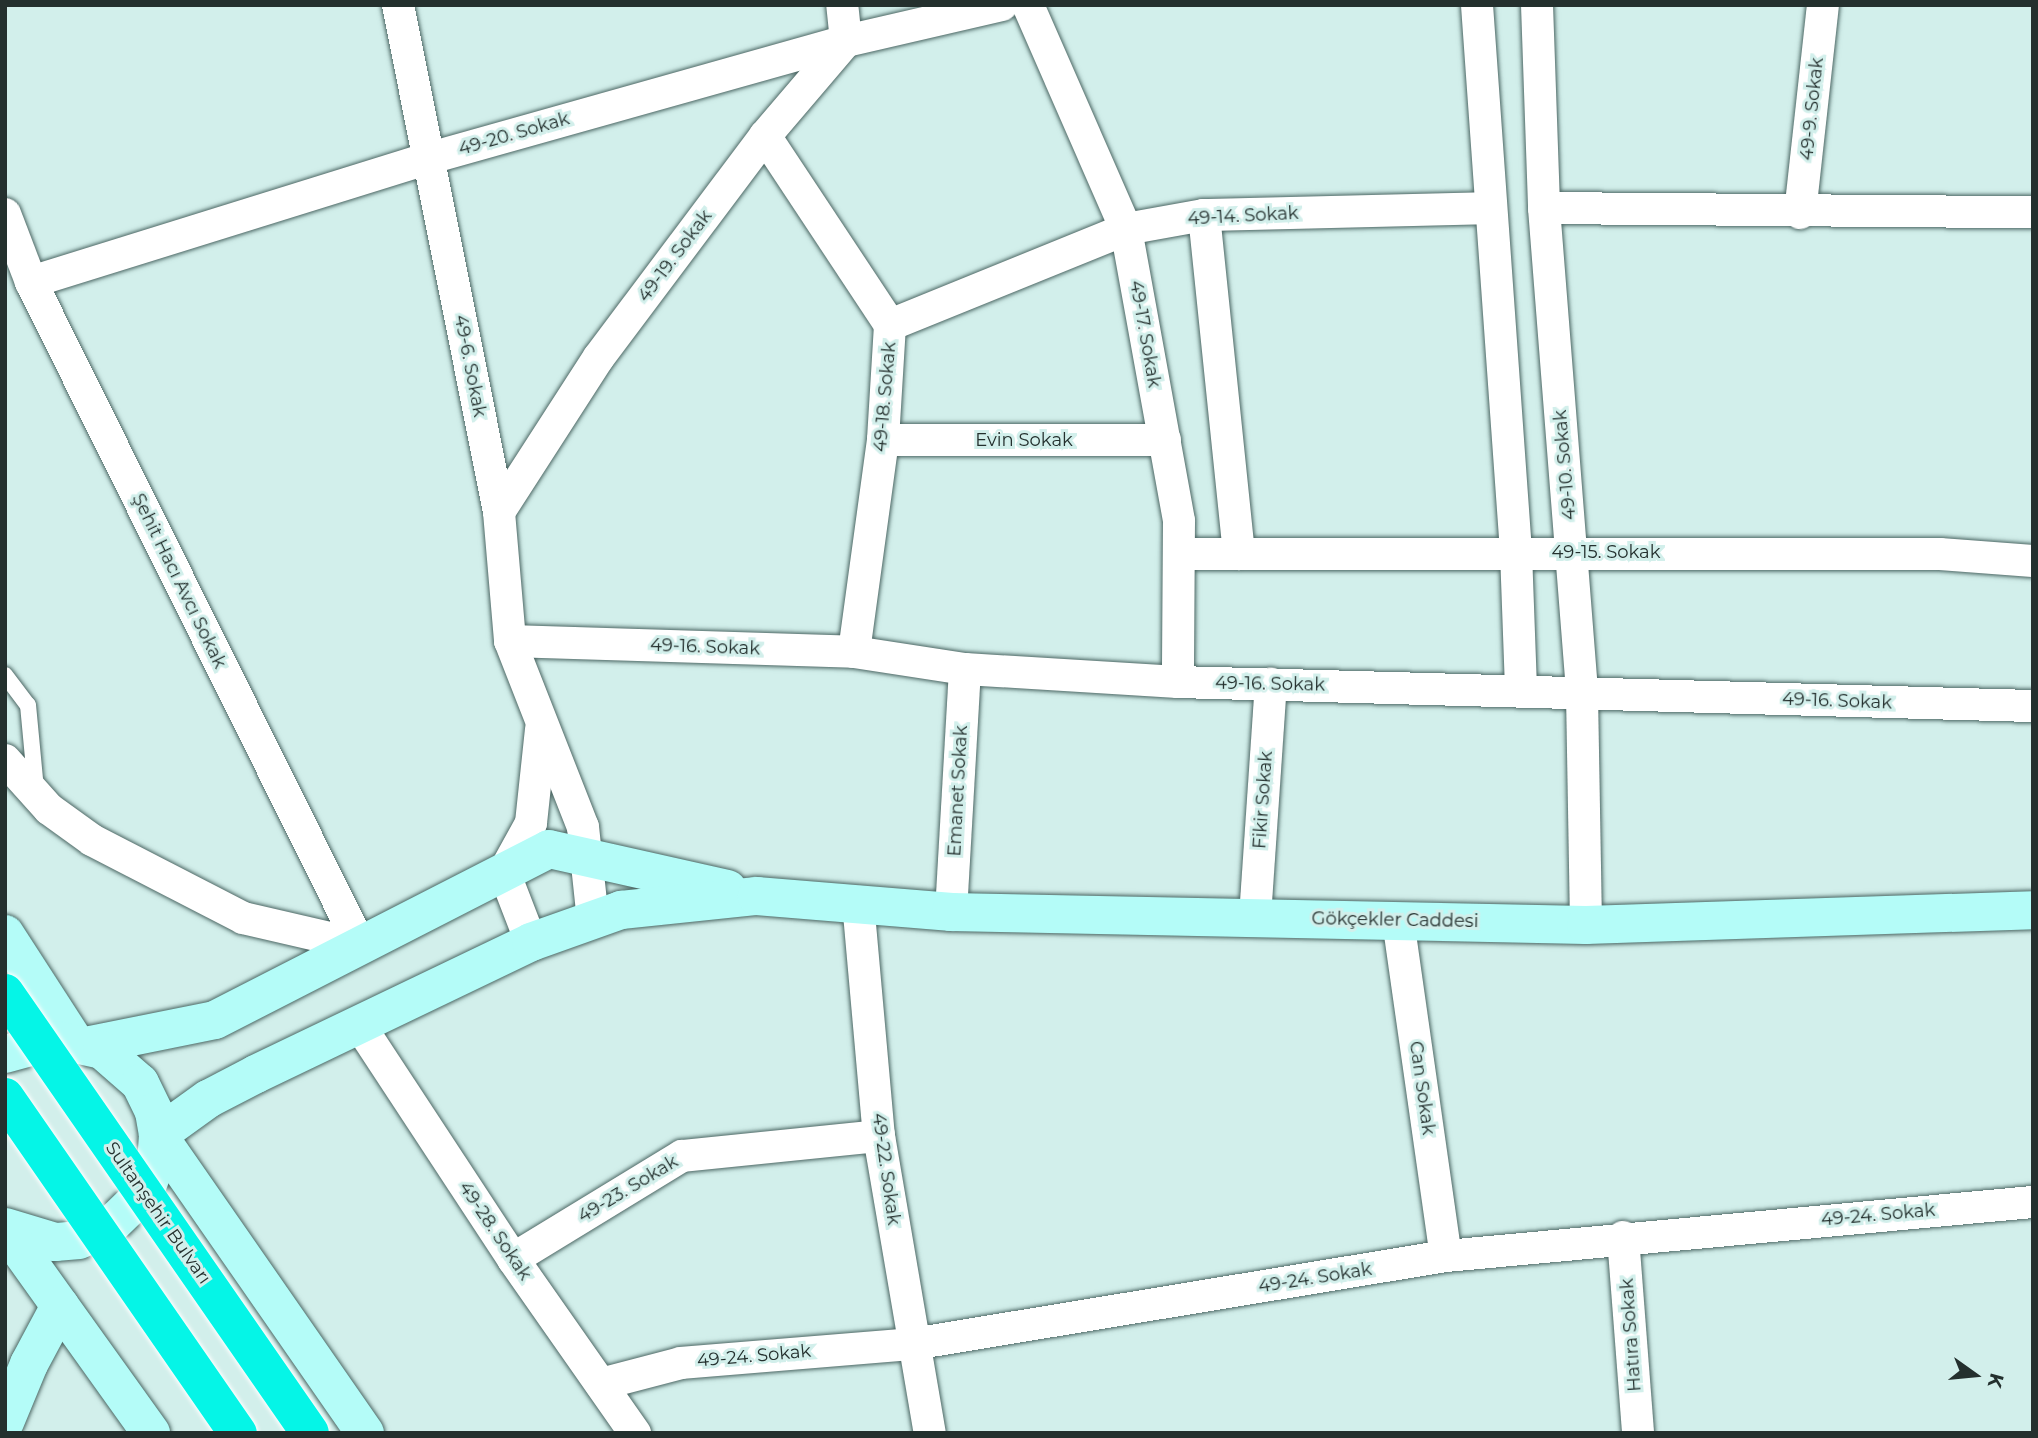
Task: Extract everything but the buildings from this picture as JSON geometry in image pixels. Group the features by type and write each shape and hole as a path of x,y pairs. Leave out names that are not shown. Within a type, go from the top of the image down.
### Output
{"highway":[{"name":"Sultanşehir Bulvarı","path":"5,993 310,1433"},
{"path":"5,1097 238,1433"}],"main road":[{"path":"5,1054 37,1042 83,1043 215,1020 549,849 757,896"},
{"path":"158,1135 208,1098 531,942 621,909 757,896"},
{"name":"Gökçekler Caddesi","path":"757,896 858,902 951,912 1586,925 2033,910"},
{"path":"5,934 83,1043 119,1061 139,1081 154,1112 158,1135 149,1182 130,1211 108,1228 79,1240 55,1242 5,1228"},
{"path":"158,1135 365,1433"},
{"path":"5,1228 151,1433"},
{"path":"5,1422 29,1364 60,1306"}],"street":[{"name":"49-6. Sokak","path":"398,5 499,512 510,640 583,827 583,856 593,920"},
{"path":"842,5 846,41"},
{"name":"49-20. Sokak","path":"31,282 430,158 846,41 1002,5"},
{"name":"49-17. Sokak","path":"1028,5 1126,229 1179,521 1178,682"},
{"path":"1478,5 1489,208 1516,552 1521,690"},
{"name":"49-10. Sokak","path":"1537,5 1544,208 1582,694 1586,925"},
{"name":"49-9. Sokak","path":"1800,213 1823,5"},
{"name":"49-19. Sokak","path":"499,512 599,357 765,136 846,41"},
{"name":"49-18. Sokak","path":"765,136 890,325 883,440 854,652"},
{"name":"49-14. Sokak","path":"890,325 1126,229 1204,215 1489,208"},
{"path":"1544,208 1800,213 2033,212"},
{"name":"Şehit Hacı Avcı Sokak","path":"5,214 31,282 360,946"},
{"path":"1204,215 1239,554"},
{"name":"Evin Sokak","path":"883,440 1165,440"},
{"name":"49-15. Sokak","path":"1179,555 1516,552 1940,554 2033,561"},
{"name":"49-16. Sokak","path":"510,640 854,652 965,670 1178,682 2033,706"},
{"name":"Emanet Sokak","path":"951,912 965,670"},
{"name":"Fikir Sokak","path":"1255,917 1271,684"},
{"path":"531,942 504,872 531,823 542,725"},
{"path":"8,767 37,796 92,840 243,918 360,946"},
{"name":"49-22. Sokak","path":"858,902 879,1136 930,1433"},
{"name":"Can Sokak","path":"1398,920 1446,1256"},
{"name":"49-28. Sokak","path":"360,1026 513,1259 635,1433"},
{"name":"49-23. Sokak","path":"513,1259 682,1156 879,1136"},
{"name":"49-24. Sokak","path":"601,1384 681,1363 913,1344 1446,1256 1623,1237 2033,1202"},
{"name":"Hatıra Sokak","path":"1623,1237 1638,1433"}],"lane":[{"path":"5,675 28,705 37,796"}]}
